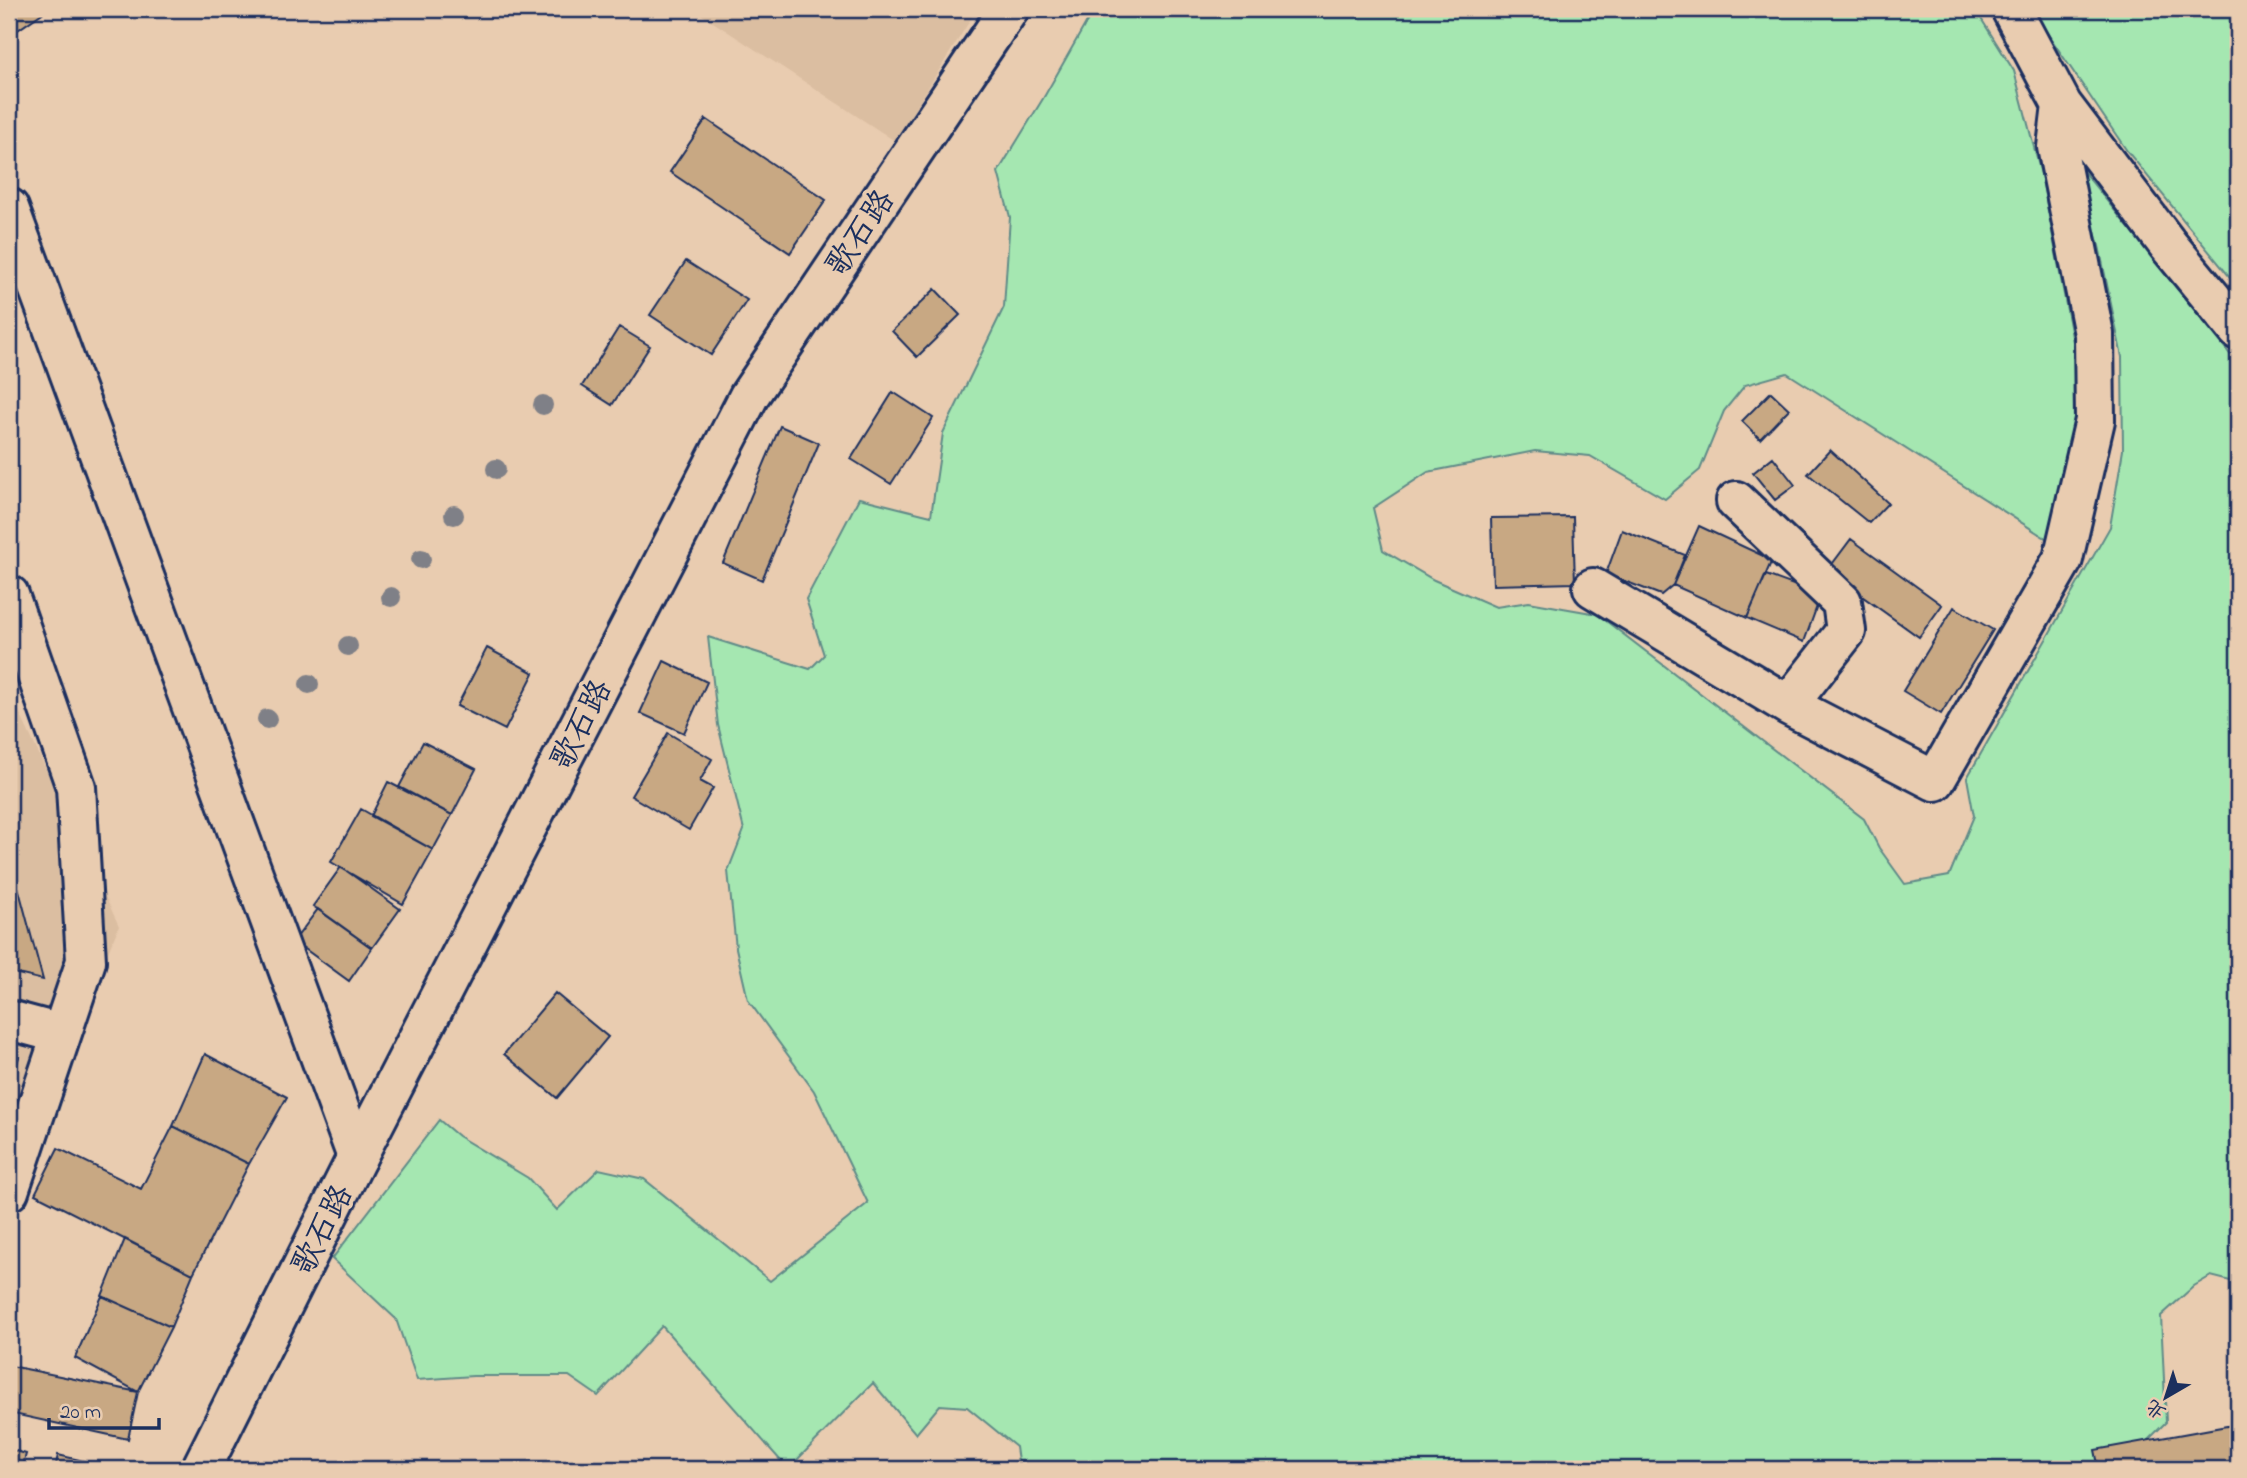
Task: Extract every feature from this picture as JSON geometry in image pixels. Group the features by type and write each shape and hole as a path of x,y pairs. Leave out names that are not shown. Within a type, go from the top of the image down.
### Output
{"street":[{"name":"歌石路","path":"201,1469 356,1157 749,396 1009,9"},
{"path":"2011,9 2062,105 2169,246 2238,330"},
{"path":"1593,588 1788,705 1936,781 2063,559 2095,420 2094,334 2057,147 2062,105"},
{"path":"9,208 356,1157"},
{"path":"1736,501 1842,602 1846,631 1788,705"},
{"path":"9,594 76,787 86,961 9,1191"},
{"path":"9,1020 61,1034"}],"shaded area":[{"path":"693,9 977,9 895,141"},
{"path":"9,690 119,926 9,1187"}],"green space":[{"path":"1094,9 1975,9 2014,71 2041,174 2078,368 2075,455 2047,539 1787,373 1745,385 1724,411 1700,470 1665,499 1590,456 1535,451 1428,472 1373,508 1383,550 1434,580 1496,607 1529,602 1597,614 1864,819 1879,848 1905,884 1949,876 1974,816 1967,778 2110,527 2123,450 2122,357 2099,246 2075,161 2238,364 2238,1283 2211,1276 2194,1286 2161,1316 2166,1422 2119,1469 1019,1469 1016,1447 967,1407 940,1405 916,1434 873,1383 788,1469 662,1326 598,1396 569,1376 473,1376 417,1380 396,1319 332,1259 439,1120 458,1136 528,1178 557,1210 599,1169 644,1179 770,1281 868,1203 814,1091 748,1000 736,948 728,871 744,830 718,725 708,637 810,669 824,655 806,599 859,498 931,516 943,433 1004,307 1010,217 998,172"},
{"path":"2035,9 2238,9 2238,287 2127,151 2037,18"}],"building":[{"path":"9,9 48,9 9,36"},
{"path":"706,119 826,200 790,253 670,172"},
{"path":"686,261 747,300 711,355 650,315"},
{"path":"935,289 960,315 917,357 892,331"},
{"path":"619,327 650,346 612,405 582,386"},
{"path":"893,392 933,418 891,484 851,459"},
{"path":"1771,392 1789,409 1760,439 1742,421"},
{"path":"780,426 819,443 762,580 723,563"},
{"path":"1830,450 1888,503 1869,523 1808,474"},
{"path":"1773,457 1795,485 1775,500 1753,473"},
{"path":"1573,517 1575,583 1493,585 1491,518"},
{"path":"1699,526 1772,560 1747,618 1673,585"},
{"path":"1622,530 1685,555 1673,585 1661,595 1606,574"},
{"path":"1851,539 1942,605 1919,637 1827,571"},
{"path":"1766,575 1821,595 1804,642 1747,618"},
{"path":"1954,607 1993,630 1941,714 1903,691"},
{"path":"487,648 534,673 505,730 457,706"},
{"path":"664,661 707,682 684,733 640,713"},
{"path":"668,733 712,759 700,781 713,788 689,830 631,796"},
{"path":"423,742 476,769 452,815 399,787"},
{"path":"388,782 452,815 433,850 371,816"},
{"path":"361,809 433,850 403,904 331,862"},
{"path":"9,853 43,980 9,972"},
{"path":"341,867 400,909 372,948 313,906"},
{"path":"318,909 372,948 349,981 294,941"},
{"path":"555,993 608,1037 557,1098 504,1054"},
{"path":"9,1054 19,1057 9,1092"},
{"path":"205,1054 287,1097 249,1164 173,1126"},
{"path":"173,1126 249,1164 193,1274 35,1194 58,1148 141,1189"},
{"path":"125,1239 193,1274 171,1327 102,1296"},
{"path":"102,1296 171,1327 138,1392 75,1358"},
{"path":"11,1366 138,1392 128,1439 9,1413"},
{"path":"2238,1424 2238,1469 2099,1469 2095,1450"},
{"path":"9,1449 26,1454 22,1469 9,1469"},
{"path":"58,1455 118,1469 55,1469"}]}
